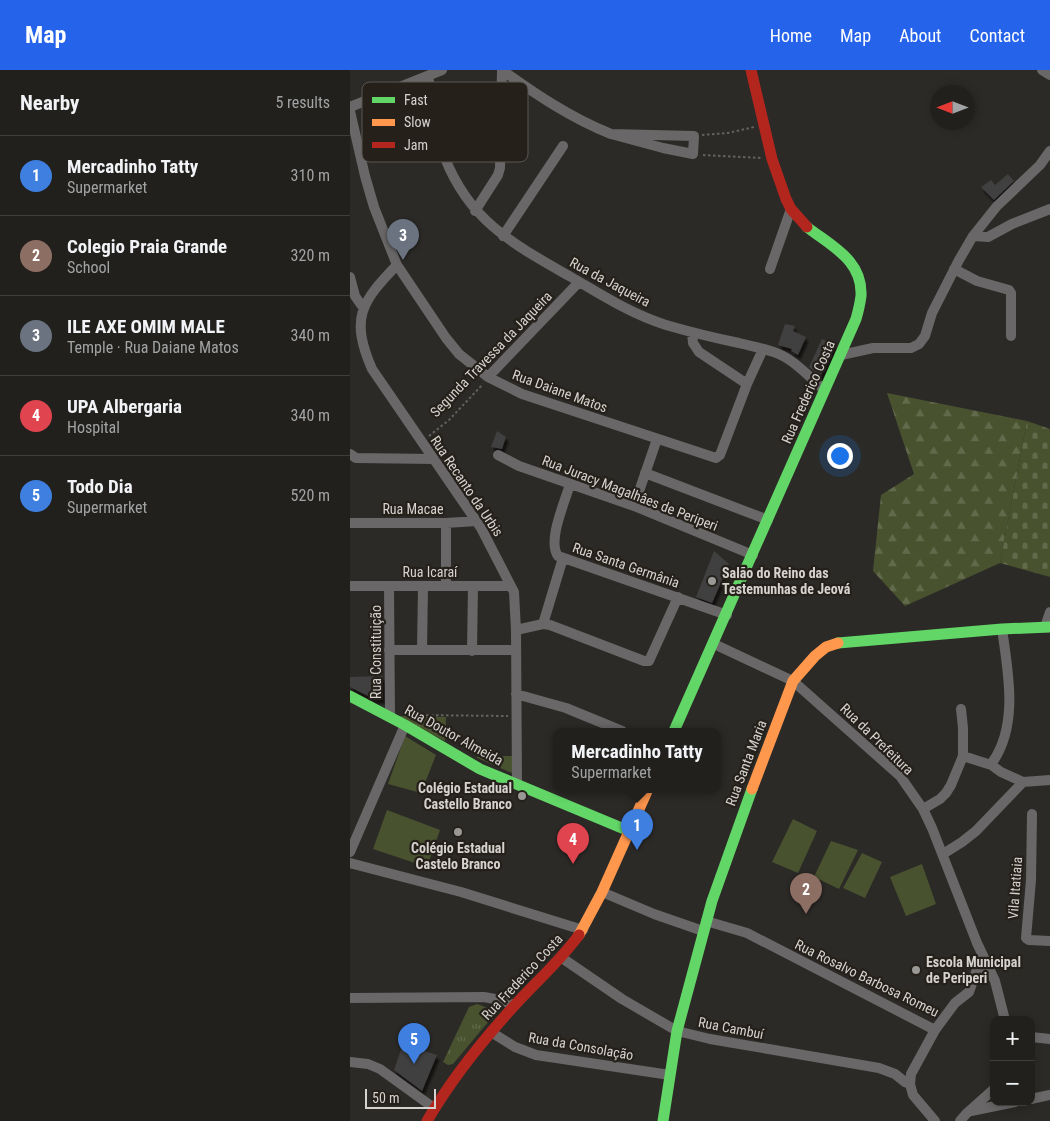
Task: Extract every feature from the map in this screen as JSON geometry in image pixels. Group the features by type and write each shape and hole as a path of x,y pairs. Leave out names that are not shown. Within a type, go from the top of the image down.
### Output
{"main road":[{"name":"Rua Frederico Costa","path":"675,728 841,354 859,309 861,296 859,276 850,260 806,226 791,209 782,188 764,125 754,72"},
{"name":"Rua Santa Maria","path":"662,1121 676,1030 705,926 735,833 793,680 826,646 840,642 1047,627"},
{"name":"Rua Doutor Almeida","path":"350,696 390,717 407,720 447,751 480,769 629,831"},
{"name":"Rua Frederico Costa","path":"427,1121 461,1068 514,1005 562,958 583,930 646,793"}],"street":[{"path":"413,82 442,70"},
{"path":"502,70 519,82"},
{"path":"1042,70 1050,74"},
{"name":"Rua da Jaqueira","path":"428,76 429,82"},
{"path":"528,88 547,102 590,126 611,134 662,148 693,154 694,136 611,134"},
{"path":"350,107 362,102"},
{"name":"Rua Daiane Matos","path":"350,111 362,159"},
{"path":"503,236 563,146"},
{"path":"841,354 873,348 911,348 919,344 925,336 932,313 954,269 973,236 996,206 1040,166 1050,151"},
{"name":"Rua Daiane Matos","path":"363,162 374,207 397,265 446,338 459,354 488,377 522,394 657,439 719,457 763,349"},
{"name":"Rua da Jaqueira","path":"447,162 465,197 475,211 503,236 523,249 618,305 641,316 692,332 763,349 786,357 824,390"},
{"path":"475,211 498,174 500,162"},
{"path":"770,269 791,209"},
{"path":"973,236 988,237 1012,224 1050,209"},
{"name":"Rua Recanto da Urbis","path":"397,265 372,291 362,306 358,319 358,329 364,353 372,369 477,521 511,586 515,599 516,630 517,784"},
{"path":"954,269 977,281 1009,290 1010,336"},
{"path":"350,277 355,296 362,306"},
{"name":"Segunda Travessa da Jaqueira","path":"488,377 579,282"},
{"path":"692,332 693,343 699,352 748,384"},
{"path":"634,506 657,439"},
{"path":"350,454 356,458 434,459"},
{"name":"Rua Juracy Magalhâes de Periperi","path":"498,455 519,466 634,506 753,555"},
{"path":"646,472 768,520"},
{"name":"Rua Santa Germânia","path":"570,484 555,535 554,548 558,556 727,615"},
{"name":"Rua Macae","path":"350,523 446,523 477,521"},
{"path":"446,523 446,586"},
{"path":"543,624 563,558"},
{"name":"Rua Icaraí","path":"350,586 511,586"},
{"name":"Rua Constituição","path":"390,586 390,717"},
{"path":"472,651 473,586"},
{"path":"422,650 423,587"},
{"path":"516,630 543,624 576,634 644,661 649,661 678,597"},
{"path":"1047,627 1050,612"},
{"path":"990,764 994,762 1007,728 1010,710 1010,690 1002,629"},
{"name":"Rua da Prefeitura","path":"714,644 793,680 900,776 923,809 977,943 997,987 1004,1016"},
{"path":"389,650 516,650"},
{"path":"516,694 566,708 615,728"},
{"path":"923,809 946,793 963,756 964,736 961,709"},
{"path":"350,852 407,720"},
{"path":"963,756 990,764 1001,772 1023,782 1050,780"},
{"path":"942,854 976,831 1023,782"},
{"name":"Vila Itatiaia","path":"1032,814 1031,880 1026,938 1029,940 1050,941"},
{"path":"350,863 460,892 583,930"},
{"name":"Rua Rosalvo Barbosa Romeu","path":"602,892 654,914 705,926 748,933 935,1030 955,1004 969,992 976,972 986,960"},
{"name":"Rua Cambuí","path":"562,958 622,998 676,1030 710,1039 879,1068 895,1074 910,1084"},
{"path":"350,998 484,997 514,1005"},
{"path":"935,1030 911,1074 910,1084 913,1095 935,1121"},
{"name":"Rua da Consolação","path":"491,1032 515,1047 536,1055 670,1075"},
{"path":"1035,1037 1050,1039"},
{"path":"350,1062 368,1064 380,1069 434,1108"},
{"path":"960,1121 990,1093"},
{"path":"1035,1098 1050,1095"},
{"path":"970,1111 994,1106"}],"path":[{"path":"694,136 728,133 764,125"},
{"path":"693,154 725,158 758,158"},
{"name":"Segunda Travessa da Jaqueira","path":"422,442 449,420 488,377"},
{"path":"407,720 516,716"}],"green space":[{"path":"887,393 1027,421 1000,563 905,606 873,571 881,495 914,474"},
{"path":"1027,421 1050,429 1050,577 1000,563"},
{"path":"396,716 446,717 445,741"},
{"path":"405,736 436,755 421,793 388,784"},
{"path":"512,756 512,773 475,757"},
{"path":"387,810 440,830 427,867 373,849"},
{"path":"793,819 817,831 798,873 772,862"},
{"path":"831,841 858,850 839,889 814,877"},
{"path":"862,853 882,862 865,898 843,888"},
{"path":"922,864 936,904 906,916 890,877"},
{"path":"477,1004 489,1009 494,1015 453,1064 448,1065 443,1062 469,1007"}],"building":[{"path":"1008,174 1014,181 994,200 981,187 991,180 995,185"},
{"path":"785,324 795,326 793,331 806,337 798,355 791,351 792,349 778,345"},
{"path":"822,339 836,345 820,377 809,367"},
{"path":"497,431 506,437 502,449 491,447"},
{"name":"Salão do Reino das Testemunhas de Jeová","path":"714,551 729,564 712,603 696,597"},
{"path":"383,676 383,699 374,699 350,687 350,677"},
{"path":"403,1044 437,1055 422,1091 394,1070"}],"traffic: fast":[{"path":"675,728 856,319 861,296 857,273 844,255 807,227"},
{"path":"838,643 1002,629 1050,627"},
{"path":"350,696 405,725 480,769 629,831"},
{"path":"663,1121 677,1031 712,901 752,789"}],"traffic: slow":[{"path":"752,789 793,681 815,656 826,647 838,643"},
{"path":"579,935 602,892 646,793"}],"traffic: jam":[{"path":"751,70 772,159 786,199 791,209 807,227"},
{"path":"427,1121 457,1075 490,1033 564,954 579,935"}],"place":[{"name":"ILE AXE OMIM MALE","path":"403,260"},
{"name":"Salão do Reino das Testemunhas de Jeová","path":"712,581"},
{"name":"Colégio Estadual Castello Branco","path":"522,796"},
{"name":"Colégio Estadual Castelo Branco","path":"458,832"},
{"name":"Mercadinho Tatty","path":"637,850"},
{"name":"UPA Albergaria","path":"573,864"},
{"name":"Colegio Praia Grande","path":"806,914"},
{"name":"Escola Municipal de Periperi","path":"916,970"},
{"name":"Todo Dia","path":"414,1064"}]}
